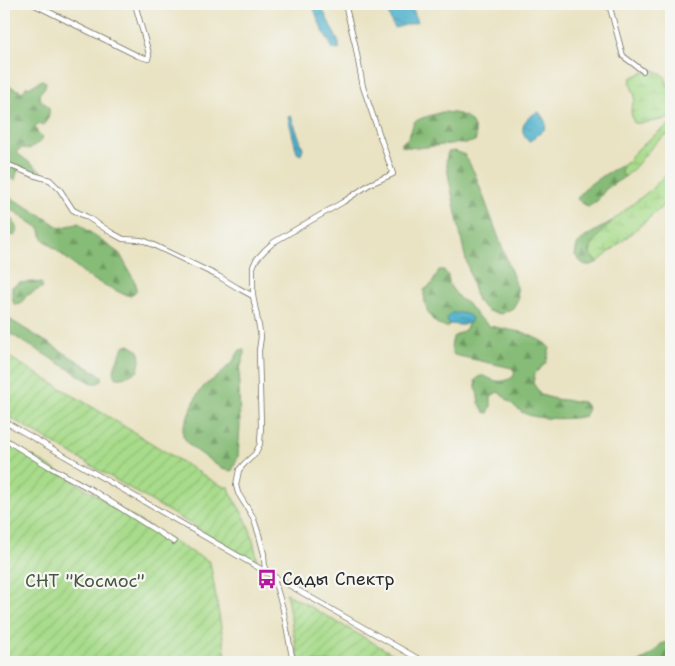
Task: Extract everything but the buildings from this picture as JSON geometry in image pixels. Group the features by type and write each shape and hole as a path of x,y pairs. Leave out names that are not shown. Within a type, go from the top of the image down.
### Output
{"street":[{"path":"33,4 138,56 148,59 149,54 135,4"},
{"path":"265,572 264,554 256,526 253,517 238,493 236,484 239,470 256,454 260,444 259,351 261,337 253,296 253,267 256,260 274,242 370,184 393,174 363,87 345,4"},
{"path":"609,4 623,56 643,71"},
{"path":"4,163 50,180 60,190 73,210 123,239 145,241 218,276 253,296"},
{"path":"4,421 424,662"},
{"path":"4,439 92,490 174,542"},
{"path":"273,576 283,609 293,662"}],"green space":[{"path":"654,70 664,76 671,91 671,123 670,118 634,123 631,110 635,98 631,78"},
{"path":"42,80 46,82 45,87 39,94 40,99 47,105 49,113 43,125 38,124 35,127 42,138 40,142 29,149 17,150 18,154 41,171 42,174 37,175 22,168 17,172 15,180 4,177 4,84 23,92 26,87"},
{"path":"442,112 456,113 466,117 473,126 476,140 467,143 414,148 402,146 402,143 409,137 414,122"},
{"path":"671,123 671,133 658,141 632,171 626,176 622,175 621,170 631,156 643,144"},
{"path":"455,151 465,155 475,174 517,287 518,299 513,308 501,314 488,311 477,301 464,252 446,160 448,152"},
{"path":"626,163 621,171 622,175 626,176 606,189 597,201 588,207 577,199 592,183"},
{"path":"671,169 671,199 598,262 591,257 591,249 595,240 612,221 652,188"},
{"path":"4,192 60,228 79,223 120,254 136,284 136,291 131,296 123,294 90,278 43,239 40,229 14,211 6,211 7,217 13,220 18,231 14,236 6,233 4,230"},
{"path":"612,221 592,245 589,253 598,262 591,265 582,263 575,255 577,245 585,237"},
{"path":"439,270 444,270 448,276 450,286 460,299 467,303 478,317 490,326 525,333 544,342 550,348 546,363 535,373 533,383 541,395 555,399 583,402 588,408 585,416 571,418 535,417 519,410 498,392 491,396 491,406 488,413 484,412 479,402 475,381 480,376 483,376 503,381 513,377 515,372 512,368 454,355 451,347 453,337 466,329 471,318 465,314 456,315 447,320 448,327 436,323 432,319 425,302 424,290 432,284"},
{"path":"19,283 41,283 43,287 26,296 21,304 14,304 12,287"},
{"path":"4,316 102,376 102,380 98,383 92,383 4,330"},
{"path":"125,345 129,345 139,351 138,371 123,378 117,378 114,376 115,368"},
{"path":"240,350 244,350 244,356 240,369 239,385 240,427 238,457 232,471 222,469 189,445 183,436 183,428 197,395 205,385 217,377 233,361"},
{"path":"4,354 216,483 229,487 250,529 258,564 4,414"},
{"name":"СНТ \"Космос\"","path":"4,439 210,562 227,662 4,662"},
{"path":"286,593 407,662 299,662"},
{"path":"671,641 671,662 639,662 652,654 661,644"}],"water":[{"path":"312,4 320,4 339,43 339,50 333,49 321,27"},
{"path":"386,4 412,4 417,22 395,28 391,22"},
{"path":"539,112 545,122 545,129 530,141 527,140 523,132 525,122"},
{"path":"291,116 303,148 301,155 297,153 288,117"},
{"path":"452,313 465,314 472,318 470,323 460,325 449,324 448,316"}],"place":[{"name":"Сады Спектр","path":"267,579"}]}
